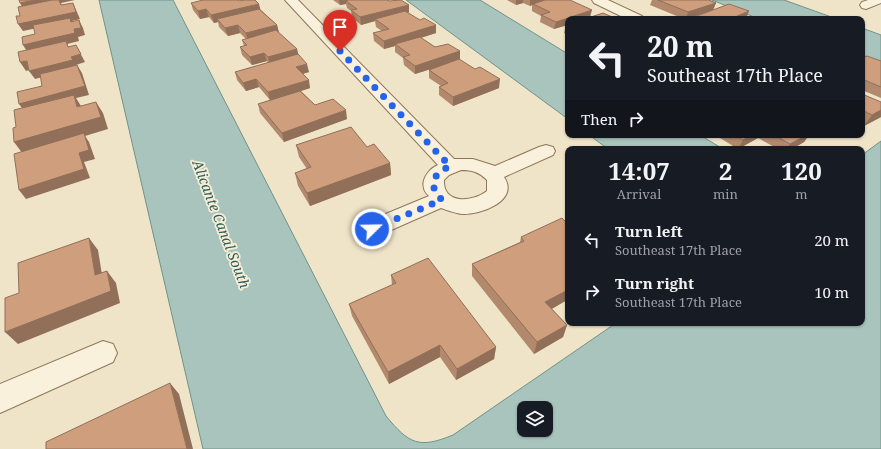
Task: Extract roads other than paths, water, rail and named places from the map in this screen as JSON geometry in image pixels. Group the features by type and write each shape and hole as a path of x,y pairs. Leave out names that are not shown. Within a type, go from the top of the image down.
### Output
{"street":[{"path":"291,0 450,166"},
{"path":"598,0 631,16"},
{"path":"866,5 879,0"},
{"path":"494,174 546,151"},
{"path":"459,164 478,166 494,174 499,187 496,194 490,200 482,204 461,206 451,204 442,200 436,194 434,188 433,181 437,175 450,166 459,164"},
{"path":"372,229 442,200"},
{"path":"0,399 103,353"}],"water":[{"name":"Alicante Canal South","path":"99,0 173,0 386,416 401,433 408,438 423,443 453,435 612,326 865,326 865,153 881,141 881,449 203,449"},
{"path":"406,0 480,0 565,52 565,117"},
{"path":"712,0 784,0 829,16 752,16"},
{"path":"865,29 881,35 881,68 865,62"},
{"path":"593,138 705,138 718,146 604,146"}]}
